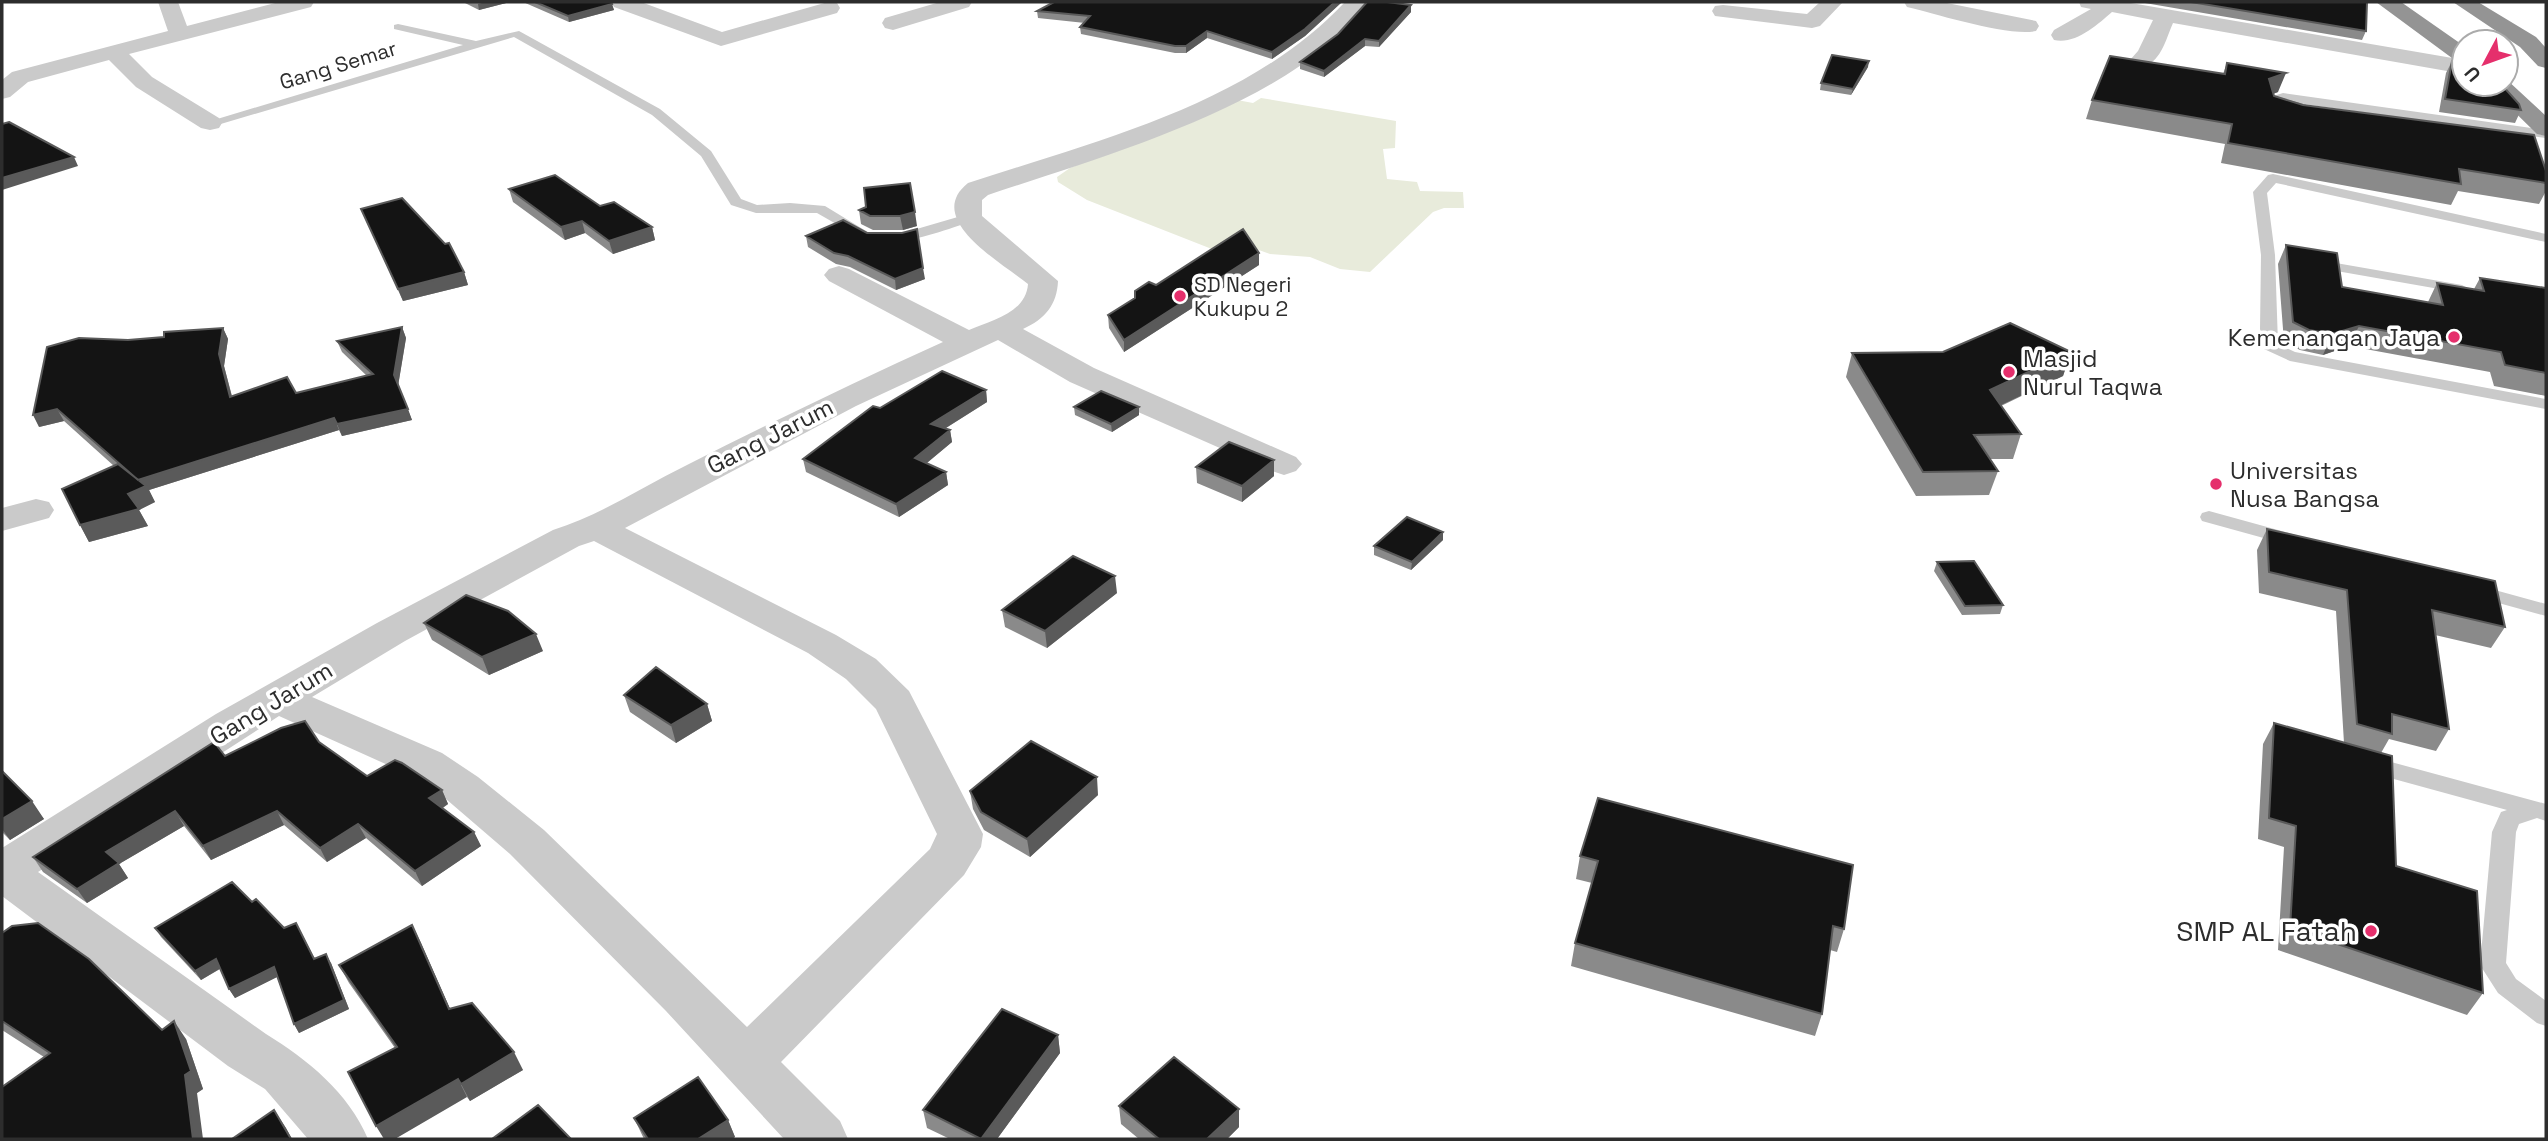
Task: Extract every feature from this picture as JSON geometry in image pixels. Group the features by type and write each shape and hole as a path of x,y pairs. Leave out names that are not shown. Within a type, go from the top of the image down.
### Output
{"highway":[{"path":"2387,2 2450,46"},
{"path":"2405,2 2450,36"},
{"path":"2440,2 2475,28"},
{"path":"2464,2 2528,42 2546,61"},
{"path":"2520,60 2546,80"},
{"path":"2520,92 2546,115"},
{"path":"2512,98 2546,131"}],"street":[{"path":"168,2 174,23 181,34"},
{"path":"2,92 20,77 303,2"},
{"path":"622,2 721,39 829,8"},
{"path":"893,23 961,2"},
{"path":"968,218 968,197 978,189 1156,129 1246,89 1318,42 1357,2"},
{"path":"1723,11 1812,20 1832,2"},
{"path":"1914,2 1971,13 2008,24 2028,26"},
{"path":"2062,35 2089,20 2099,3 2450,65"},
{"path":"2142,60 2148,54 2166,16"},
{"path":"115,52 144,82 210,124"},
{"name":"Gang Jarum","path":"2,871 232,725 391,632 566,538 597,528 769,436 1026,316 1042,298 1043,281 982,233 968,218"},
{"path":"839,275 969,342"},
{"path":"1001,329 1082,375 1284,464"},
{"path":"2,520 36,510"},
{"path":"597,528 810,638 861,669 894,701 960,834 958,847 947,862 746,1062"},
{"path":"278,699 426,764 462,789 527,842 684,996 820,1139"},
{"path":"2,871 247,1050 284,1073 315,1105 340,1139"}],"lane":[{"name":"Gang Semar","path":"398,27 476,44"},
{"name":"Gang Semar","path":"210,124 515,33 656,112 706,153 736,202 756,209 790,206 820,209 869,237 904,237 968,218"},
{"path":"2284,116 2273,112 2270,99 2283,97 2546,131"},
{"path":"2546,237 2273,178 2260,192 2281,258 2268,329 2270,346 2279,352 2546,404"},
{"path":"2281,258 2480,292"},
{"path":"2209,517 2313,545"},
{"path":"2455,585 2546,610"},
{"path":"2351,759 2542,811"},
{"path":"2542,811 2509,818 2504,832 2493,965 2507,986 2546,1015"}],"green space":[{"path":"1261,98 1396,121 1395,148 1383,149 1387,179 1417,182 1420,191 1463,192 1464,208 1444,208 1433,212 1370,272 1340,269 1310,257 1270,254 1256,249 1222,253 1087,200 1058,182 1057,177 1070,168 1237,100 1253,103"}],"building":[{"path":"535,2 611,2 612,4 568,16"},
{"path":"1054,2 1335,2 1305,29 1272,52 1207,31 1186,46 1175,46 1080,27 1090,16 1037,11"},
{"path":"1367,2 1411,5 1379,41 1365,39 1324,71 1300,62 1338,34"},
{"path":"2191,2 2367,2 2366,31"},
{"path":"1832,55 1869,61 1853,89 1821,83"},
{"path":"2110,56 2225,74 2227,63 2286,73 2269,79 2274,96 2303,105 2534,135 2546,171 2546,183 2459,169 2461,184 2228,143 2232,124 2092,100"},
{"path":"2450,72 2450,98 2514,98 2521,110 2445,99"},
{"path":"9,122 74,157 2,178 2,124"},
{"path":"555,175 600,206 614,202 652,227 609,241 582,221 561,227 509,189"},
{"path":"910,183 915,212 900,216 870,216 859,210 866,207 864,188"},
{"path":"402,198 445,244 449,243 464,272 398,289 361,209"},
{"path":"843,220 867,233 902,233 917,229 923,268 895,279 848,256 834,253 806,236"},
{"path":"1243,229 1259,253 1124,340 1108,315 1135,298 1135,291 1149,282 1156,285"},
{"path":"2286,245 2337,253 2342,287 2443,305 2437,283 2484,291 2480,278 2546,288 2546,373 2505,365 2501,352 2359,326 2332,334 2309,330 2293,322"},
{"path":"2010,323 2071,352 1990,390 2021,434 1974,435 1998,471 1923,472 1852,353 1943,352"},
{"path":"402,327 394,375 408,409 337,424 334,418 138,480 57,409 33,415 47,347 79,338 128,340 164,337 164,332 223,328 219,354 230,397 287,377 296,393 373,374 337,341"},
{"path":"942,371 986,390 931,424 950,430 915,458 946,472 896,504 803,459 873,406 880,408"},
{"path":"1101,391 1139,407 1111,424 1074,407"},
{"path":"1229,442 1274,460 1242,486 1196,467"},
{"path":"118,464 146,486 128,494 139,509 80,525 62,489"},
{"path":"1407,517 1443,532 1412,562 1374,546"},
{"path":"2267,529 2495,581 2505,627 2432,610 2449,729 2392,714 2392,734 2357,724 2347,590 2269,572"},
{"path":"1073,556 1115,576 1045,631 1002,610"},
{"path":"1974,561 2003,605 1965,606 1937,562"},
{"path":"466,595 508,611 536,634 482,657 424,623"},
{"path":"656,667 707,704 671,725 624,695"},
{"path":"305,721 319,742 367,776 395,760 402,763 442,790 429,798 474,832 415,871 358,824 320,848 277,811 203,846 175,811 106,852 119,863 77,889 33,857 214,742 225,756 281,728"},
{"path":"2274,723 2392,756 2396,866 2477,891 2483,993 2290,928 2296,826 2269,818"},
{"path":"1031,741 1097,777 1027,839 981,812 970,791"},
{"path":"2,771 32,801 2,819"},
{"path":"1598,798 1853,865 1844,929 1833,926 1822,1014 1575,943 1598,861 1580,856"},
{"path":"232,882 252,902 256,899 284,928 296,923 314,959 326,954 344,1000 294,1024 274,967 229,989 216,959 195,971 155,928"},
{"path":"38,923 89,959 162,1030 174,1021 191,1071 185,1075 193,1139 2,1139 2,1087 50,1053 2,1021 2,933 12,926"},
{"path":"412,925 449,1009 472,1003 514,1052 461,1084 458,1079 376,1126 348,1072 397,1047 339,965"},
{"path":"1002,1009 1058,1035 981,1139 923,1110"},
{"path":"1174,1057 1239,1109 1207,1139 1159,1139 1119,1106"},
{"path":"698,1077 728,1120 698,1139 648,1139 634,1118"},
{"path":"538,1105 571,1139 492,1139"},
{"path":"274,1110 291,1139 232,1139"}],"place":[{"name":"SD Negeri Kukupu 2","path":"1180,296"},
{"name":"Kemenangan Jaya","path":"2454,337"},
{"name":"Masjid Nurul Taqwa","path":"2009,372"},
{"name":"Universitas Nusa Bangsa","path":"2216,484"},
{"name":"SMP AL Fatah","path":"2371,931"}]}
